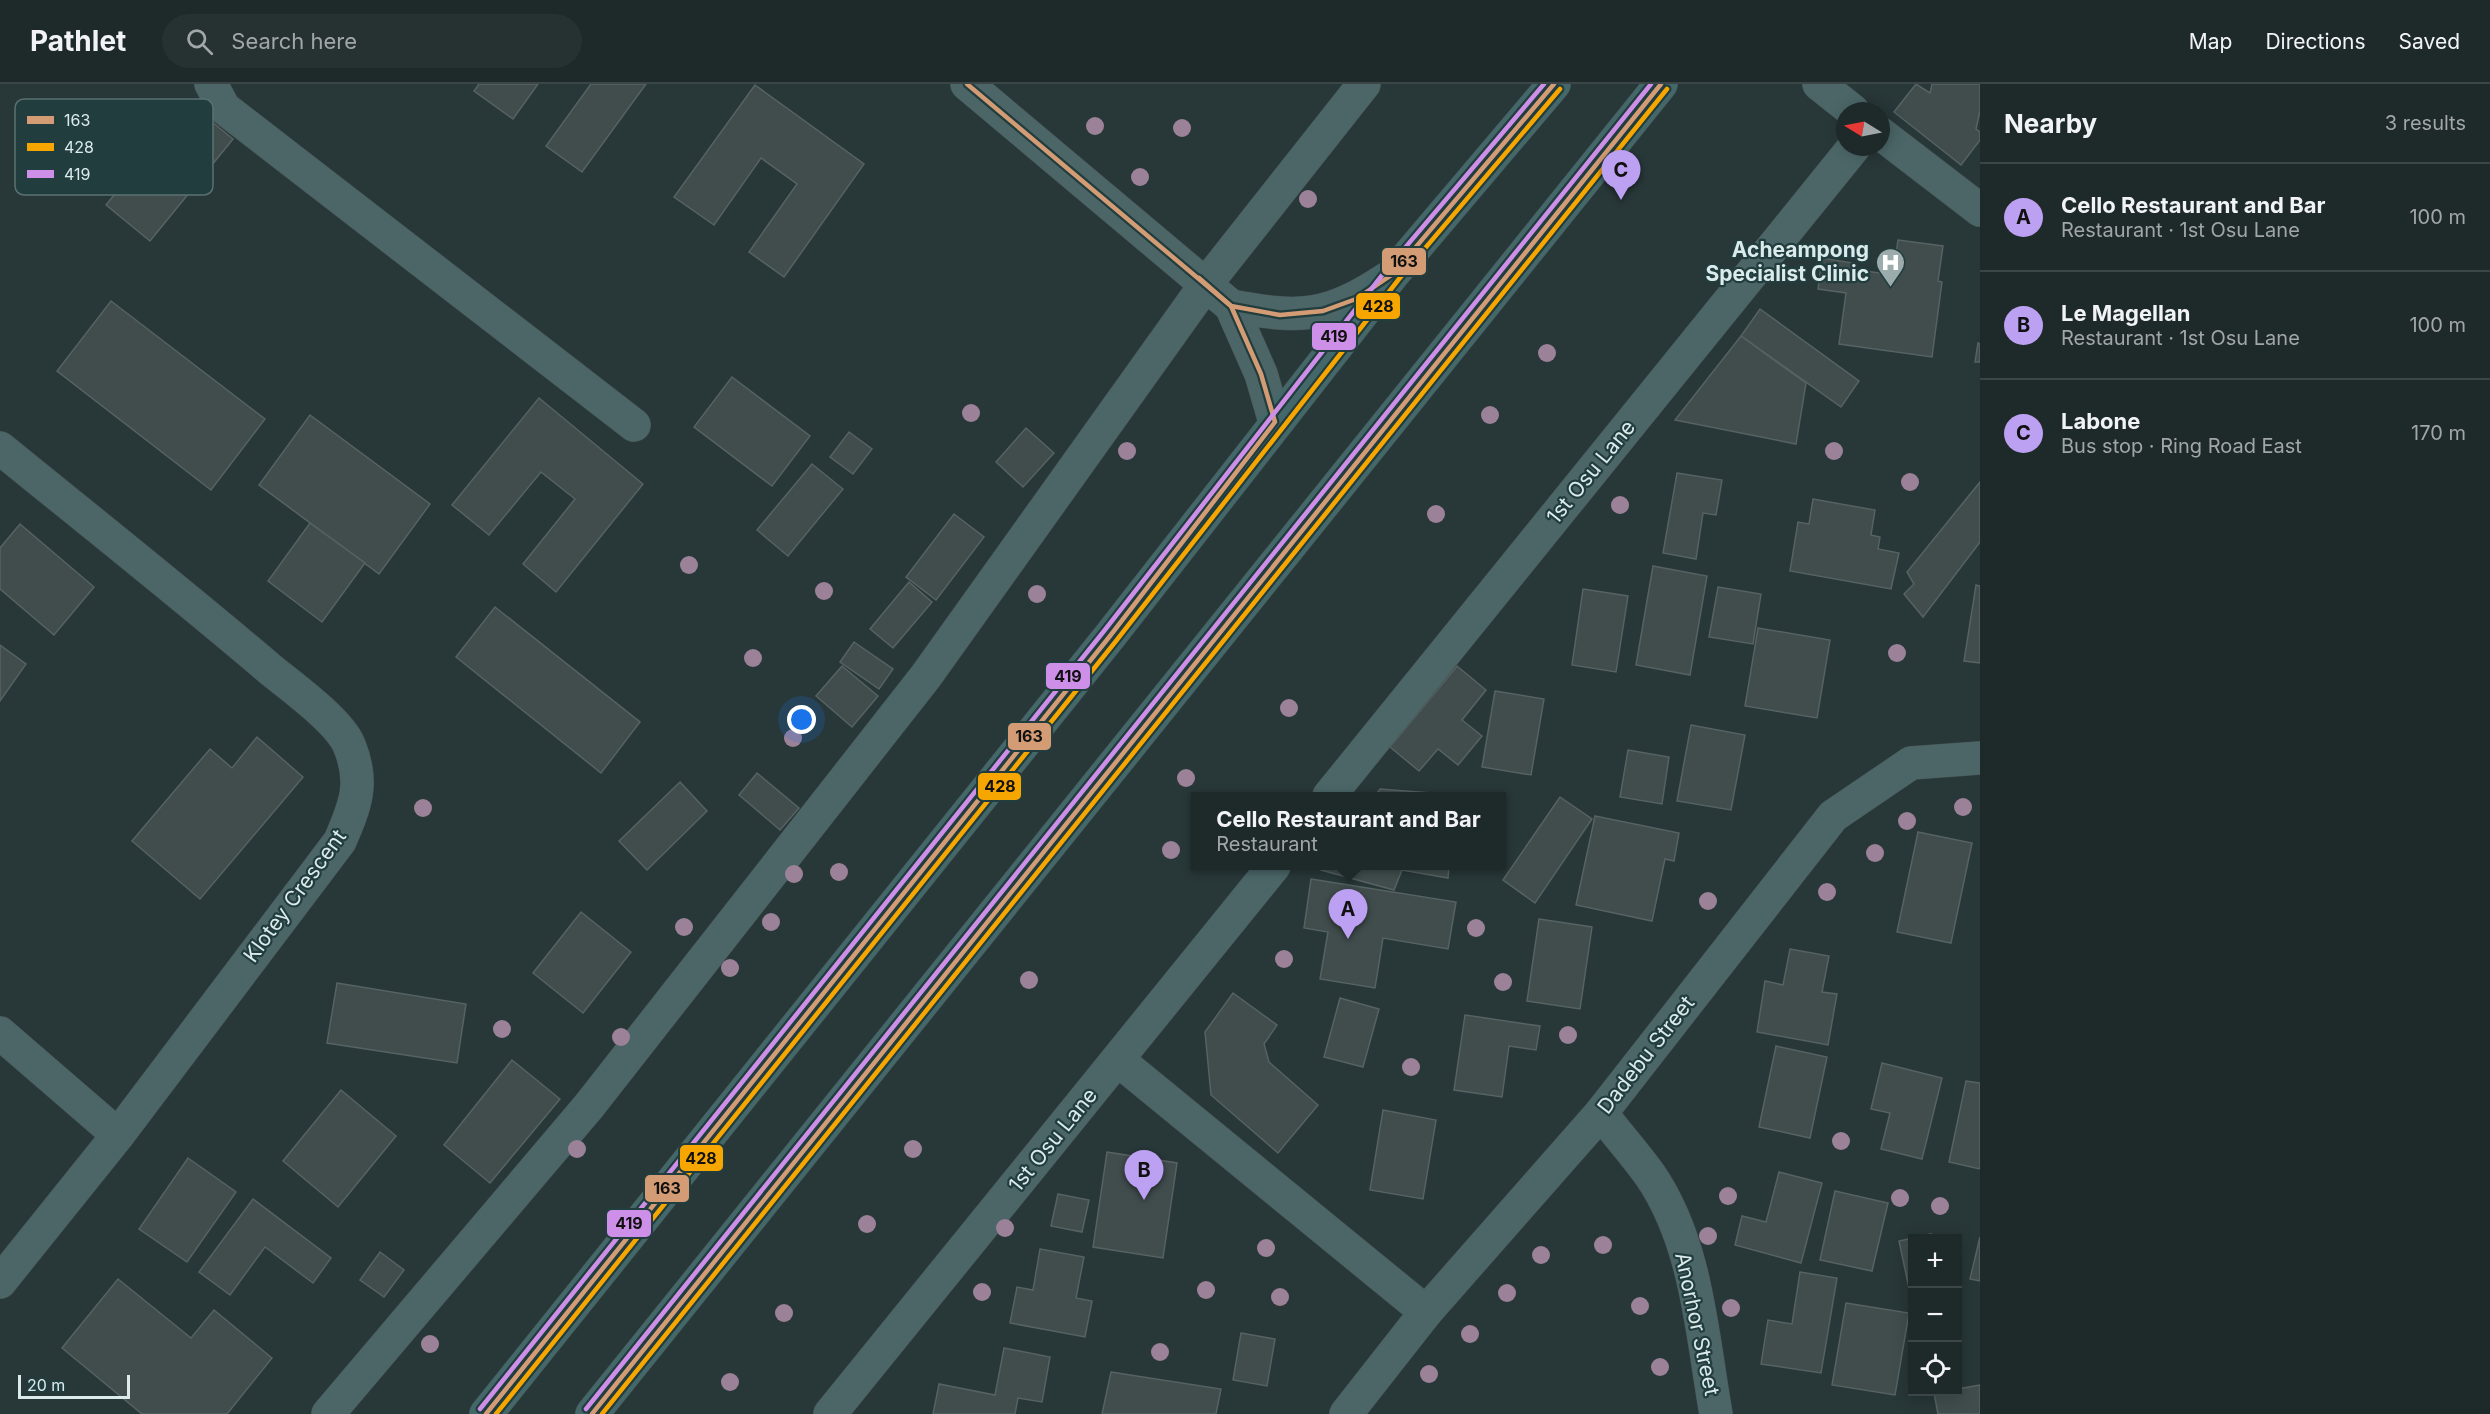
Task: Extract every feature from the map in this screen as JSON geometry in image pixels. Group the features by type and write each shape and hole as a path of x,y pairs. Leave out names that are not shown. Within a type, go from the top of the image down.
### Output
{"main road":[{"path":"486,1414 1131,610 1275,422 1394,274 1554,84"},
{"path":"592,1414 1661,84"}],"street":[{"path":"211,84 224,108 634,425"},
{"path":"328,1414 589,1106 926,676 1206,284 1364,84"},
{"path":"972,85 1231,306 1261,374 1275,422"},
{"path":"1890,141 1980,210"},
{"name":"1st Osu Lane","path":"1332,792 1847,156"},
{"path":"1231,306 1280,315 1323,311 1356,299 1394,274"},
{"name":"Klotey Crescent","path":"0,448 181,592 323,714 348,743 357,768 357,802 340,841 118,1135 0,1282"},
{"name":"Dadebu Street","path":"1346,1414 1426,1312 1601,1113 1833,816 1911,763 1980,758"},
{"name":"1st Osu Lane","path":"830,1414 1271,870"},
{"path":"0,1033 118,1135"},
{"path":"1118,1060 1426,1312"},
{"name":"Anorhor Street","path":"1601,1113 1650,1176 1672,1217 1691,1274 1716,1414"}],"building":[{"path":"479,84 538,84 513,119 474,91"},
{"path":"591,84 646,84 582,172 546,146"},
{"path":"1916,84 1930,93 1932,84 1980,84 1980,111 1976,129 1980,132 1980,140 1961,165 1894,112"},
{"path":"755,85 864,164 784,277 749,252 797,184 761,158 714,225 674,197"},
{"path":"213,123 233,139 213,164"},
{"path":"114,195 187,195 150,241 106,205"},
{"path":"1898,240 1943,246 1938,281 1942,282 1932,357 1839,344 1846,293 1818,289 1822,258 1853,263 1852,269 1893,275"},
{"path":"111,301 265,419 211,490 57,371"},
{"path":"1760,309 1859,381 1841,407 1741,336"},
{"path":"1741,336 1806,383 1796,444 1675,420"},
{"path":"1978,343 1980,344 1980,362 1975,362"},
{"path":"732,377 810,436 772,486 694,427"},
{"path":"539,398 643,484 556,592 523,564 575,499 541,472 489,535 452,505"},
{"path":"310,415 430,504 379,574 259,485"},
{"path":"1026,428 1054,453 1023,487 996,462"},
{"path":"849,432 872,449 853,474 830,457"},
{"path":"812,464 843,489 788,556 757,530"},
{"path":"1677,473 1722,480 1716,515 1703,513 1696,559 1663,553"},
{"path":"1980,482 1980,542 1923,617 1904,594 1914,584 1907,572"},
{"path":"1813,499 1875,510 1871,535 1880,537 1878,549 1899,553 1891,589 1790,571 1798,522 1809,524"},
{"path":"954,514 984,537 936,600 906,577"},
{"path":"310,523 365,563 322,622 268,581"},
{"path":"20,524 94,587 54,635 0,589 0,548"},
{"path":"1653,566 1707,576 1690,675 1636,665"},
{"path":"909,582 932,602 893,648 870,629"},
{"path":"1976,585 1980,586 1980,663 1964,661"},
{"path":"1718,587 1761,594 1753,644 1709,637"},
{"path":"1583,589 1628,596 1616,672 1572,665"},
{"path":"495,607 640,722 601,773 456,657"},
{"path":"1758,628 1830,640 1817,718 1745,706"},
{"path":"854,642 893,669 879,689 840,662"},
{"path":"0,645 26,664 0,701"},
{"path":"842,666 878,696 852,727 816,696"},
{"path":"1457,666 1486,690 1462,720 1482,736 1458,765 1438,749 1419,771 1390,747"},
{"path":"1495,691 1544,699 1531,775 1482,767"},
{"path":"1691,725 1745,735 1731,810 1677,801"},
{"path":"257,737 303,777 200,899 132,841 210,749 232,768"},
{"path":"1628,750 1669,757 1662,804 1620,797"},
{"path":"757,773 799,808 780,830 739,795"},
{"path":"680,782 707,811 647,870 619,841"},
{"path":"1380,789 1419,792 1378,792"},
{"path":"1560,797 1592,819 1535,903 1503,880"},
{"path":"1595,816 1679,833 1674,861 1665,859 1652,921 1576,905"},
{"path":"1918,832 1972,843 1951,943 1897,932"},
{"path":"1321,870 1402,870 1394,890"},
{"path":"1402,870 1449,870 1448,878"},
{"path":"1311,879 1456,902 1448,949 1383,938 1375,988 1320,979 1328,932 1304,928"},
{"path":"581,912 631,952 583,1013 533,973"},
{"path":"1539,919 1592,927 1580,1009 1527,1001"},
{"path":"1790,949 1829,956 1822,992 1837,994 1828,1045 1757,1032 1765,981 1783,985"},
{"path":"337,983 466,1004 457,1063 327,1043"},
{"path":"1233,993 1277,1025 1264,1044 1269,1062 1318,1105 1278,1153 1211,1095 1205,1032"},
{"path":"1340,998 1379,1009 1363,1067 1324,1057"},
{"path":"1465,1015 1540,1026 1536,1050 1509,1046 1502,1097 1454,1090"},
{"path":"1776,1046 1827,1057 1810,1138 1759,1127"},
{"path":"512,1060 560,1099 490,1183 444,1145"},
{"path":"1882,1063 1942,1078 1922,1159 1881,1149 1890,1113 1871,1109"},
{"path":"1966,1081 1980,1083 1980,1169 1949,1162"},
{"path":"341,1090 396,1136 338,1207 283,1161"},
{"path":"1383,1110 1436,1120 1423,1199 1370,1190"},
{"path":"1107,1152 1177,1163 1163,1258 1093,1247"},
{"path":"188,1158 236,1192 187,1262 139,1229"},
{"path":"1779,1172 1822,1183 1801,1263 1735,1245 1742,1216 1766,1222"},
{"path":"1835,1191 1888,1203 1872,1271 1820,1260"},
{"path":"1058,1194 1089,1200 1082,1232 1051,1226"},
{"path":"253,1199 331,1258 313,1283 265,1247 230,1295 199,1272"},
{"path":"1980,1237 1980,1281 1970,1279"},
{"path":"1908,1239 1908,1283 1899,1241"},
{"path":"1040,1249 1084,1257 1076,1298 1092,1301 1085,1337 1010,1323 1017,1287 1033,1290"},
{"path":"380,1252 404,1270 384,1297 360,1280"},
{"path":"1800,1272 1837,1278 1821,1373 1761,1364 1768,1320 1792,1324"},
{"path":"118,1279 191,1338 214,1310 272,1358 227,1414 142,1414 62,1348"},
{"path":"1846,1303 1908,1313 1895,1395 1832,1385"},
{"path":"1241,1333 1275,1339 1267,1386 1233,1380"},
{"path":"1004,1348 1050,1357 1042,1402 1018,1398 1015,1414 933,1414 939,1384 995,1395"},
{"path":"1111,1372 1221,1389 1216,1414 1102,1414"},
{"path":"1980,1385 1980,1414 1938,1414 1935,1396 1962,1396 1962,1388"}],"transit line":[{"name":"163","path":"486,1414 1110,636 1275,422 1261,374 1231,306 967,84"},
{"name":"419","path":"480,1409 1104,631 1387,269 1544,84"},
{"name":"163","path":"1199,278 1231,306 1280,315 1323,311 1356,299 1393,274 1554,84"},
{"name":"419","path":"586,1409 1651,84"},
{"name":"163","path":"592,1414 1661,84"},
{"name":"428","path":"496,1414 1116,641 1399,279 1560,89"},
{"name":"428","path":"602,1414 1667,89"}],"place":[{"name":"Labone","path":"1621,200"},
{"name":"Acheampong Specialist Clinic","path":"1890,288"},
{"name":"Cello Restaurant and Bar","path":"1348,939"},
{"name":"Le Magellan","path":"1144,1200"}]}
